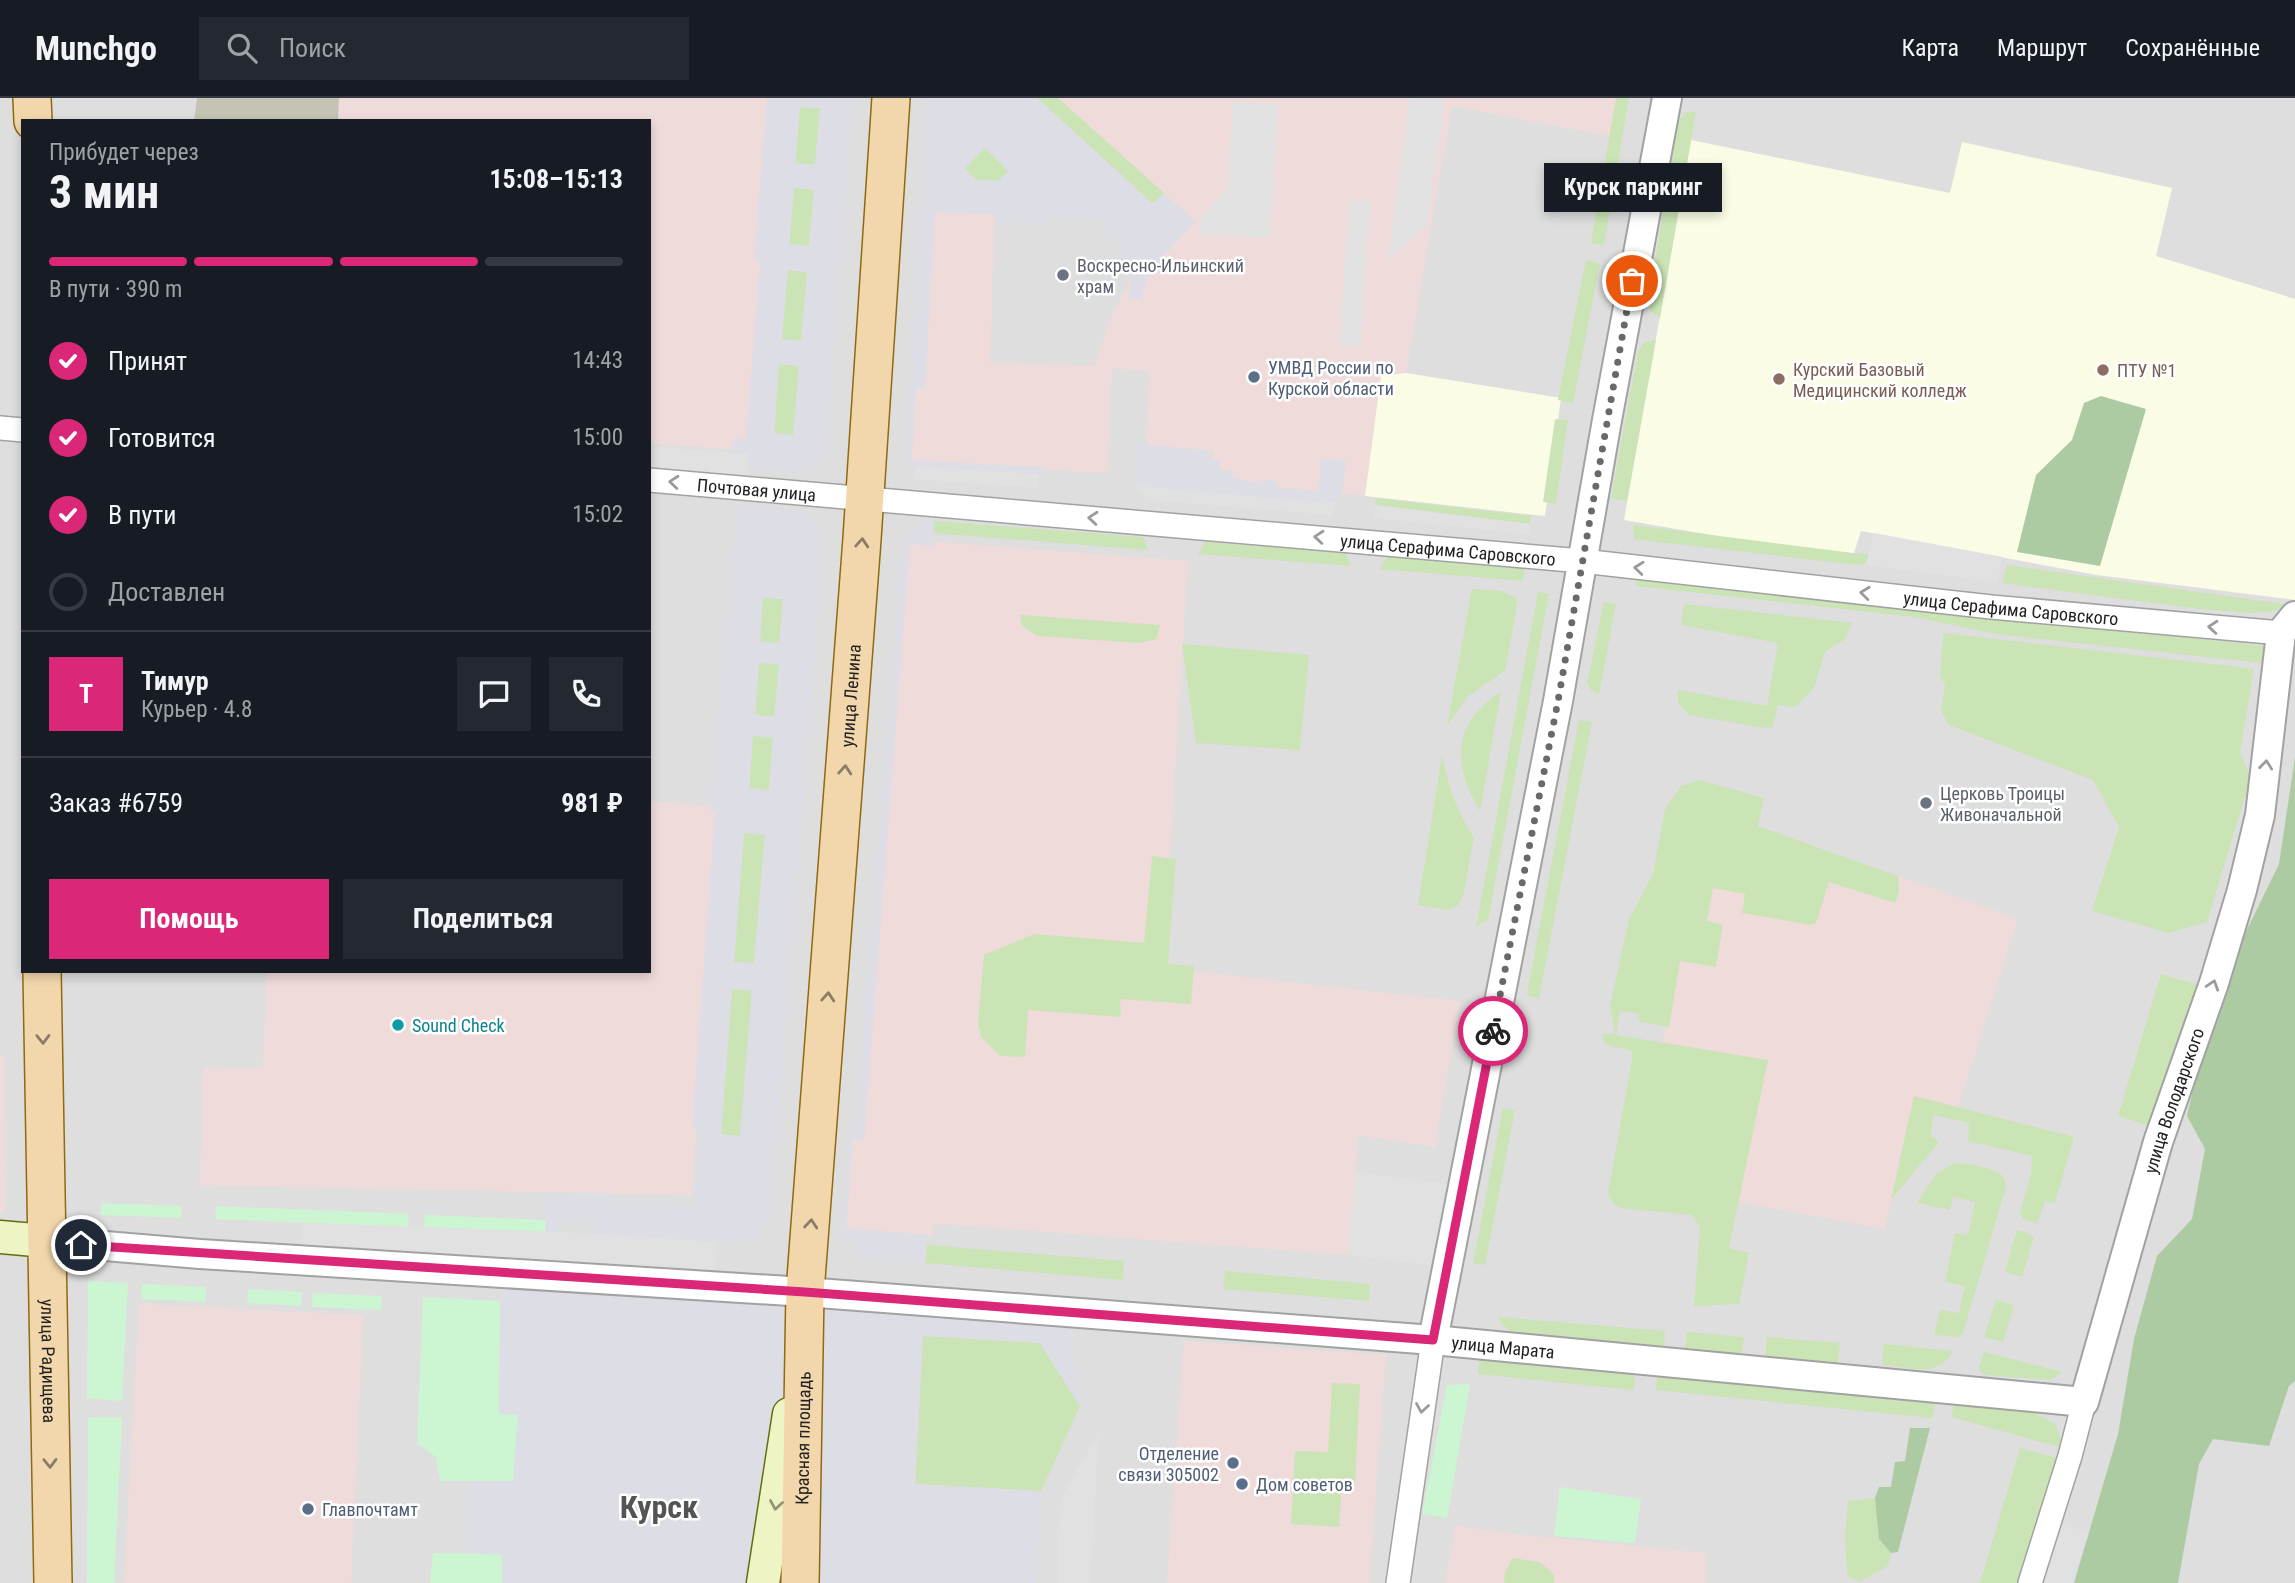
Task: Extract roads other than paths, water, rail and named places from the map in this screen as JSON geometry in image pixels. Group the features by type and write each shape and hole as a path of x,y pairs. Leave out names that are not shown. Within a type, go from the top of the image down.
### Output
{"main road":[{"path":"33,98 33,119"},
{"name":"улица Ленина","path":"805,1292 891,98"},
{"name":"улица Радищева","path":"42,973 53,1583"},
{"name":"улица Марата","path":"0,1237 46,1241"},
{"path":"763,1583 782,1471 805,1292"},
{"name":"Красная площадь","path":"800,1583 805,1292"}],"street":[{"path":"1398,1583 1433,1340 1558,701 1667,98"},
{"path":"0,428 21,430"},
{"name":"Почтовая улица","path":"651,480 864,498"},
{"name":"улица Серафима Саровского","path":"864,498 1582,561 1991,607 2288,625"},
{"name":"улица Володарского","path":"2030,1583 2070,1456 2158,1142 2214,983 2248,865 2260,815 2288,625"},
{"name":"улица Марата","path":"46,1241 200,1254 805,1292 1433,1340 2084,1402"}],"place":[{"name":"Воскресно-Ильинский храм","path":"1063,275"},
{"name":"Курск паркинг","path":"1632,281"},
{"name":"ПТУ №1","path":"2103,370"},
{"name":"УМВД России по Курской области","path":"1254,377"},
{"name":"Курский Базовый Медицинский колледж","path":"1779,379"},
{"name":"Церковь Троицы Живоначальной","path":"1926,803"},
{"name":"Sound Check","path":"398,1025"},
{"name":"Отделение связи 305002","path":"1233,1463"},
{"name":"Дом советов","path":"1242,1484"},
{"name":"Главпочтамт","path":"308,1509"}],"district":[{"name":"Курск","path":"659,1507"}]}
